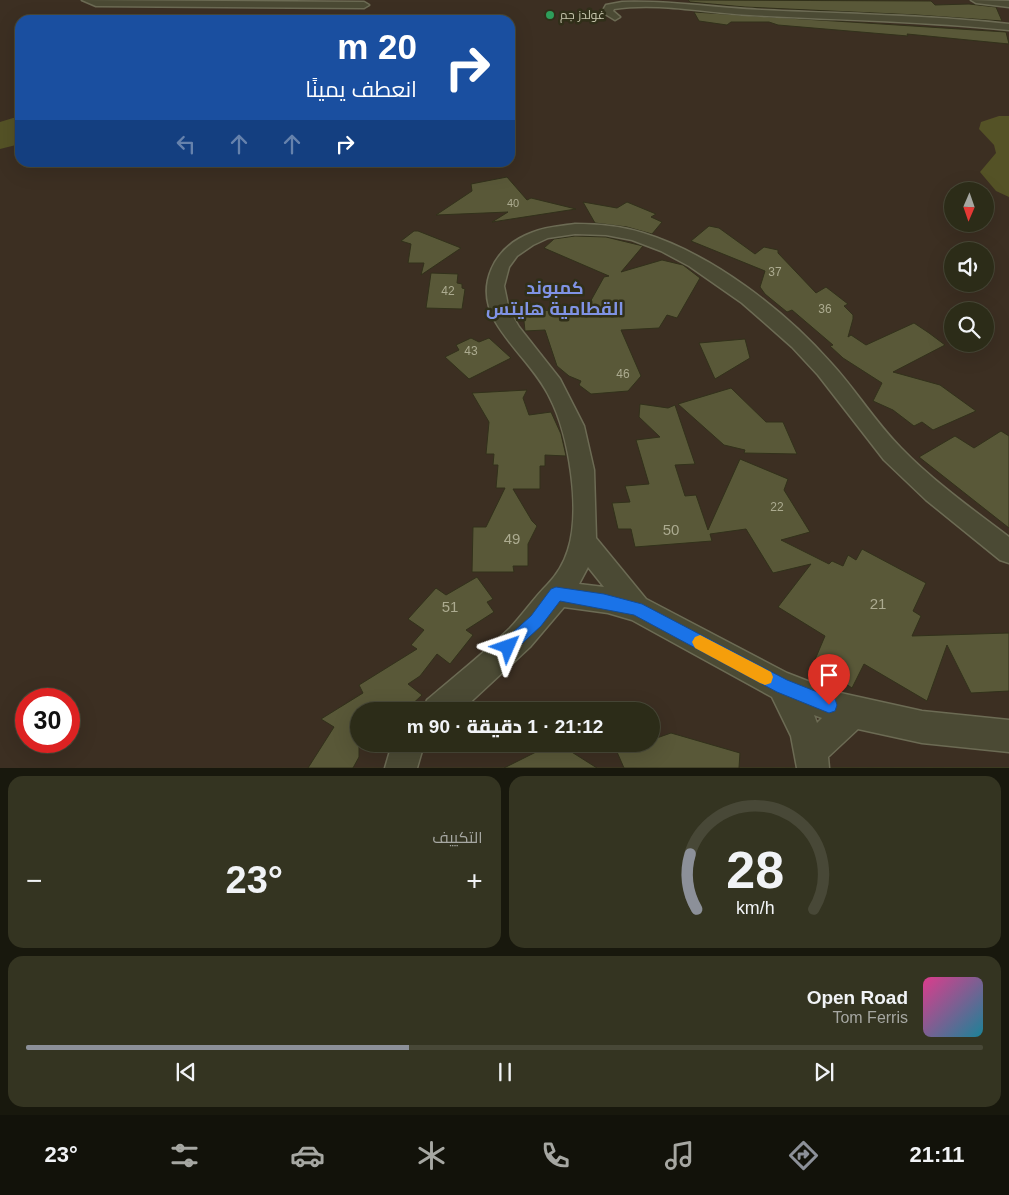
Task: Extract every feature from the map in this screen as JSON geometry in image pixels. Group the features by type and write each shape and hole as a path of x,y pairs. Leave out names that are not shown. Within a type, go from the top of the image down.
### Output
{"street":[{"path":"87,0 96,3 309,2 364,5"},
{"path":"976,0 1009,4"},
{"path":"614,17 606,12 607,9 615,5 676,3 1009,27"},
{"path":"448,702 536,621 571,574 583,541 582,471 572,423 554,387 513,332 498,307 495,286 498,272 507,256 520,245 550,232 578,228 624,233 654,243 698,264 733,286 813,356 870,429 910,471 1009,552"},
{"path":"583,541 637,609"},
{"path":"556,594 604,601 637,609 782,686 853,714 952,732 1009,736"},
{"path":"782,686 804,728 813,759"},
{"path":"813,759 831,730 853,714"},
{"path":"401,768 406,752"}],"shaded area":[{"path":"0,0 1009,0 1009,767 0,768"},
{"path":"999,116 1009,116 1009,197 996,191 994,182 988,182 980,172 996,153 994,145 979,129 981,122"},
{"path":"15,118 15,145 0,149 0,122"}],"building":[{"path":"688,0 931,1 935,5 969,4 996,7 1002,21 745,7 690,2"},
{"path":"694,12 1006,32 1009,44 907,34 908,36 778,25 769,22 731,22 727,25 699,21"},
{"path":"507,177 527,200 531,198 576,209 492,222 508,212 436,215 472,191 471,184"},
{"path":"583,202 617,208 627,202 656,214 651,217 662,222 652,234 627,227 595,223"},
{"path":"709,226 719,228 755,254 764,247 778,250 778,253 816,293 826,287 848,304 844,306 853,315 853,319 848,337 851,335 866,345 914,323 944,346 893,372 940,385 976,411 933,430 922,422 914,426 893,410 873,401 882,383 843,358 830,346 833,345 792,310 787,312 765,294 760,287 765,271 691,241"},
{"path":"414,231 461,248 421,275 424,263 408,263 411,244 401,241"},
{"path":"575,236 606,237 643,246 621,272 662,260 683,265 700,278 677,318 667,315 659,328 621,330 641,376 628,391 591,394 579,385 581,381 569,376 557,366 545,330 525,331 523,311 572,310 572,305 589,304 604,277 609,276 544,248 554,239"},
{"path":"431,273 458,274 457,283 462,284 462,288 465,289 462,309 426,308"},
{"path":"471,338 479,342 489,338 511,358 469,379 445,357 459,350 456,345"},
{"path":"745,339 750,358 715,379 699,343"},
{"path":"731,388 766,422 783,422 797,454 744,453 745,450 724,445 678,404"},
{"path":"527,390 523,398 529,415 551,412 561,434 566,456 545,455 545,466 540,466 540,489 513,489 537,526 528,544 528,566 513,566 514,572 472,572 473,527 486,527 505,488 496,488 498,465 493,465 494,454 486,454 489,422 472,393"},
{"path":"640,404 668,408 675,405 695,464 675,465 685,496 696,495 708,530 740,459 788,479 784,490 810,532 781,540 829,564 832,561 843,566 848,555 856,560 862,549 926,583 913,611 921,616 912,636 1009,633 1009,691 971,693 947,645 927,701 864,664 852,688 814,662 825,636 778,607 811,564 773,573 746,529 710,534 712,541 635,547 631,529 618,529 612,503 630,502 625,486 649,484 636,440 660,437 639,417"},
{"path":"1001,431 1009,436 1009,528 919,457 955,436 974,448"},
{"path":"477,577 493,599 487,602 494,612 466,630 473,635 450,664 437,654 420,676 408,684 422,695 415,702 350,702 350,752 359,752 359,757 353,768 308,768 334,727 321,719 363,693 359,685 417,649 411,645 424,630 408,619 436,588 446,595"},
{"path":"671,733 740,753 739,768 624,768 617,752 660,752 660,737"},
{"path":"536,752 572,752 597,768 504,768"}],"slow traffic":[{"path":"700,642 765,677"}],"place":[{"name":"غولدز جم","path":"550,15"}],"district":[{"name":"كمبوند القطامية هايتس","path":"555,298"}],"route":[{"path":"508,647 536,621 556,594 604,601 637,609 782,686 829,705"}]}
